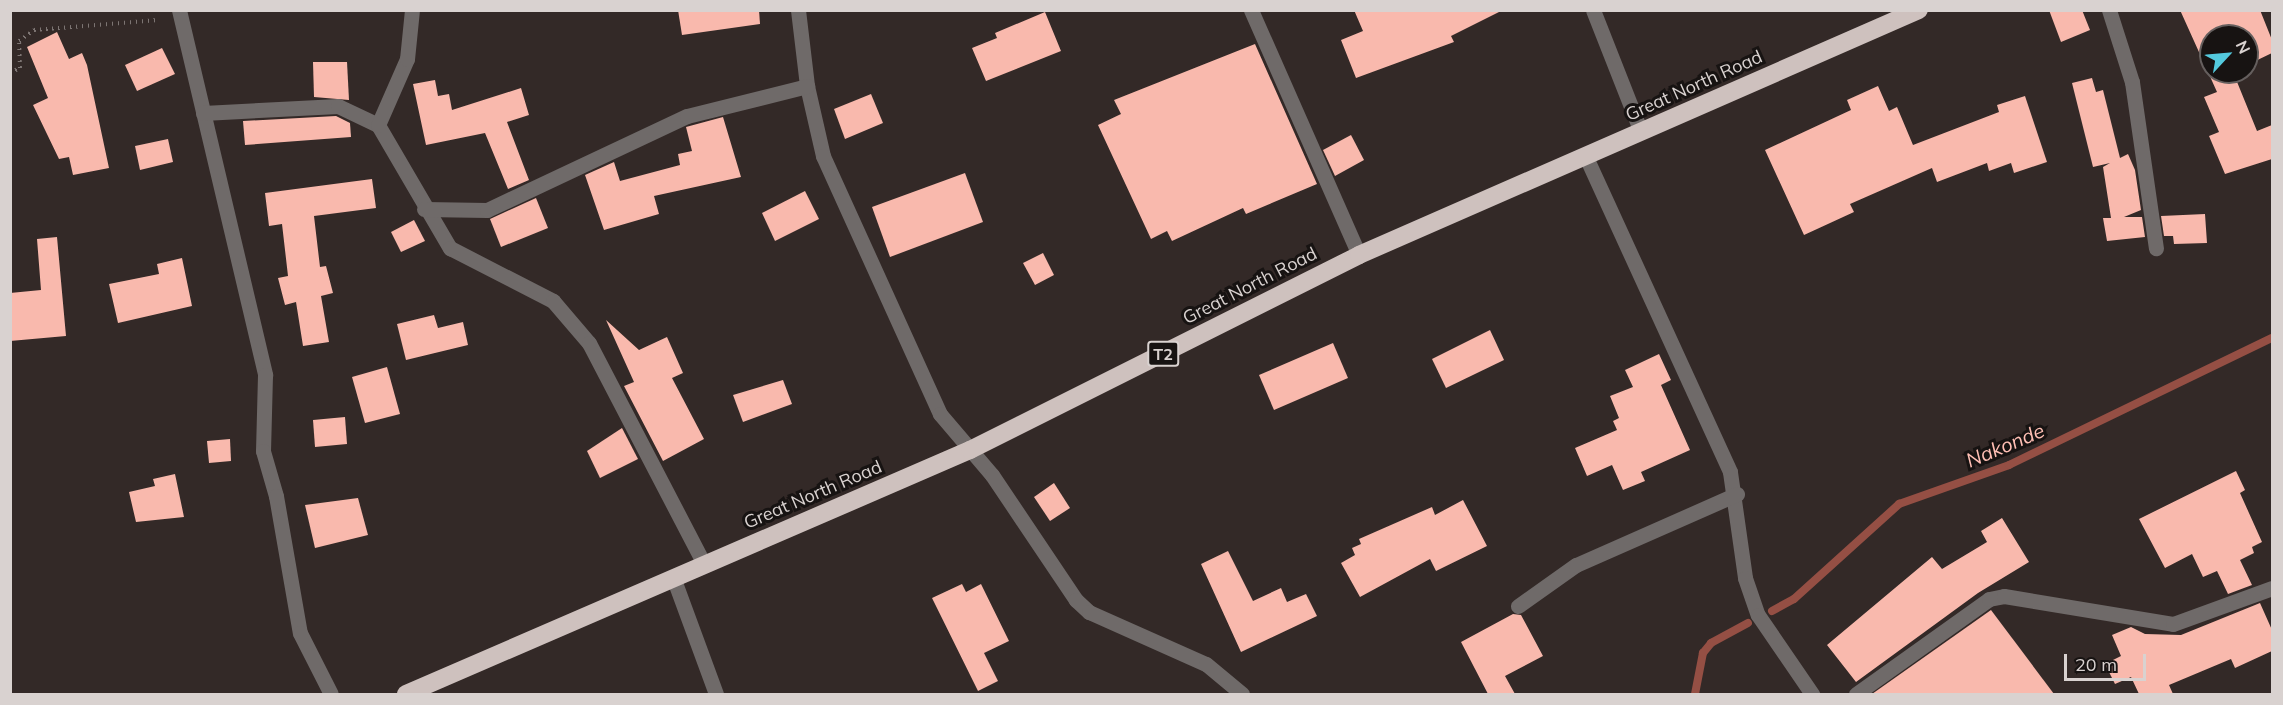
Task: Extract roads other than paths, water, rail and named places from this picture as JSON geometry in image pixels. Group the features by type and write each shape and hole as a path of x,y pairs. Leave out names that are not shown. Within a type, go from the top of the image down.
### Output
{"highway":[{"name":"Great North Road","path":"406,694 969,450 1359,255 1919,10"}],"street":[{"path":"378,125 407,59 412,10"},
{"path":"798,10 807,86 833,177 940,414 992,475 1076,600 1089,612 1173,646 1206,664 1242,694"},
{"path":"1251,10 1359,255"},
{"path":"1593,10 1641,132"},
{"path":"2109,10 2132,82 2156,248"},
{"path":"180,15 265,375 264,451 276,496 300,633 331,694"},
{"path":"424,210 478,211 497,207 687,116 807,86"},
{"path":"203,113 338,106 378,125 424,210 450,248 553,301 589,343 704,564"},
{"path":"1586,156 1717,437 1737,494 1745,578 1758,615 1812,694"},
{"path":"1518,606 1576,565 1737,494"},
{"path":"673,577 716,694"},
{"path":"1856,694 1989,599 2004,596 2173,624 2272,588"}],"waterway":[{"name":"Nakonde","path":"1772,611 1794,599 1899,504 2009,465 2272,338"},
{"name":"Nakonde","path":"1695,694 1703,653 1711,643 1748,623"}]}
